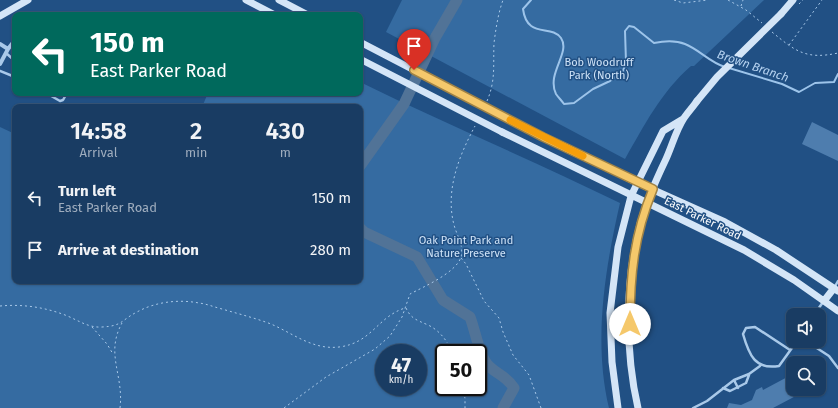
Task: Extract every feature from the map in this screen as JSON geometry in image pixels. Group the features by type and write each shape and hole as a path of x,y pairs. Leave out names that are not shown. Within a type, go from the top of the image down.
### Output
{"main road":[{"path":"0,16 28,0"},
{"path":"246,0 269,12"},
{"path":"279,0 302,12"},
{"path":"638,408 634,390 630,356 630,288 639,230 647,204 683,119 721,72 782,14 793,0"},
{"name":"East Parker Road","path":"363,44 508,119 638,183 704,211 754,237 836,290"},
{"name":"East Parker Road","path":"363,61 502,132 647,204 696,226 764,261 838,311"},
{"path":"618,408 612,362 610,313 618,247 631,196 663,130 683,119"},
{"path":"824,301 836,290"}],"street":[{"path":"0,44 7,51"},
{"path":"0,64 12,44"}],"lane":[{"path":"7,51 12,57"},
{"path":"0,70 12,76"},
{"path":"51,96 60,101 63,100 65,96"},
{"path":"836,290 838,281"},
{"path":"819,308 824,301"},
{"path":"755,327 790,350 779,366 770,368 760,366 753,358 746,344 743,334 746,328 755,327"},
{"path":"817,348 829,356 838,368"},
{"path":"693,408 708,401 723,387 734,380 749,374 760,366"},
{"path":"723,387 730,391 738,388 746,383 749,374"},
{"path":"734,380 738,388"}],"path":[{"path":"487,101 492,88 496,30 503,0"},
{"path":"674,0 683,3 708,0"},
{"path":"728,0 741,6 762,23"},
{"path":"741,6 743,0"},
{"path":"789,46 822,0"},
{"path":"768,28 798,52 807,54 838,54"},
{"path":"284,408 326,377 375,349 390,336 402,317 406,308 408,296 454,269 461,257 461,241 454,225 452,184 460,154 476,125"},
{"path":"461,257 484,301 499,318 503,332 514,355 529,375 541,408"},
{"path":"91,327 106,327 122,323 135,313 154,305 176,302 199,303 264,321 311,344 337,347 352,344 365,338 387,316 406,308"},
{"path":"0,306 17,305 43,308 69,316 91,327 107,344 114,357 121,384 120,408"},
{"path":"406,308 411,317 427,324 440,333 448,344"},
{"path":"114,357 115,342 122,323"},
{"path":"464,396 465,408"}],"green space":[{"name":"Bob Woodruff Park (North)","path":"402,0 764,0 694,66 691,66 680,76 662,98 646,122 625,159 386,32"},
{"name":"Oak Point Park and Nature Preserve","path":"363,83 620,203 606,279 601,331 604,383 609,408 0,408 0,127 12,133 12,284 363,284 363,104 203,104 207,96 363,96"}],"building":[{"path":"812,122 838,135 838,161 802,144"},
{"path":"786,378 786,396 796,396 773,408 727,408 729,403 741,405 752,400 756,390 762,387 763,390"}],"waterway":[{"path":"363,162 404,104 435,38 457,0"},
{"name":"Brown Branch","path":"531,0 523,9 525,18 529,24 534,28 557,34 561,38 563,44 563,50 554,78 554,86 556,94 564,104 574,103 593,89 610,81 623,71 626,62 625,31 629,26 634,27 654,43 670,41 685,44 719,65 725,67"},
{"name":"Brown Branch","path":"729,68 782,84 799,92 815,83 834,82 838,74"},
{"path":"363,231 417,257 443,300 470,317 484,360 490,367 511,383 514,388 503,408"}],"slow traffic":[{"path":"510,120 583,156"}],"route":[{"path":"414,70 543,137 653,189 640,224 634,256 630,288 630,324"}]}
